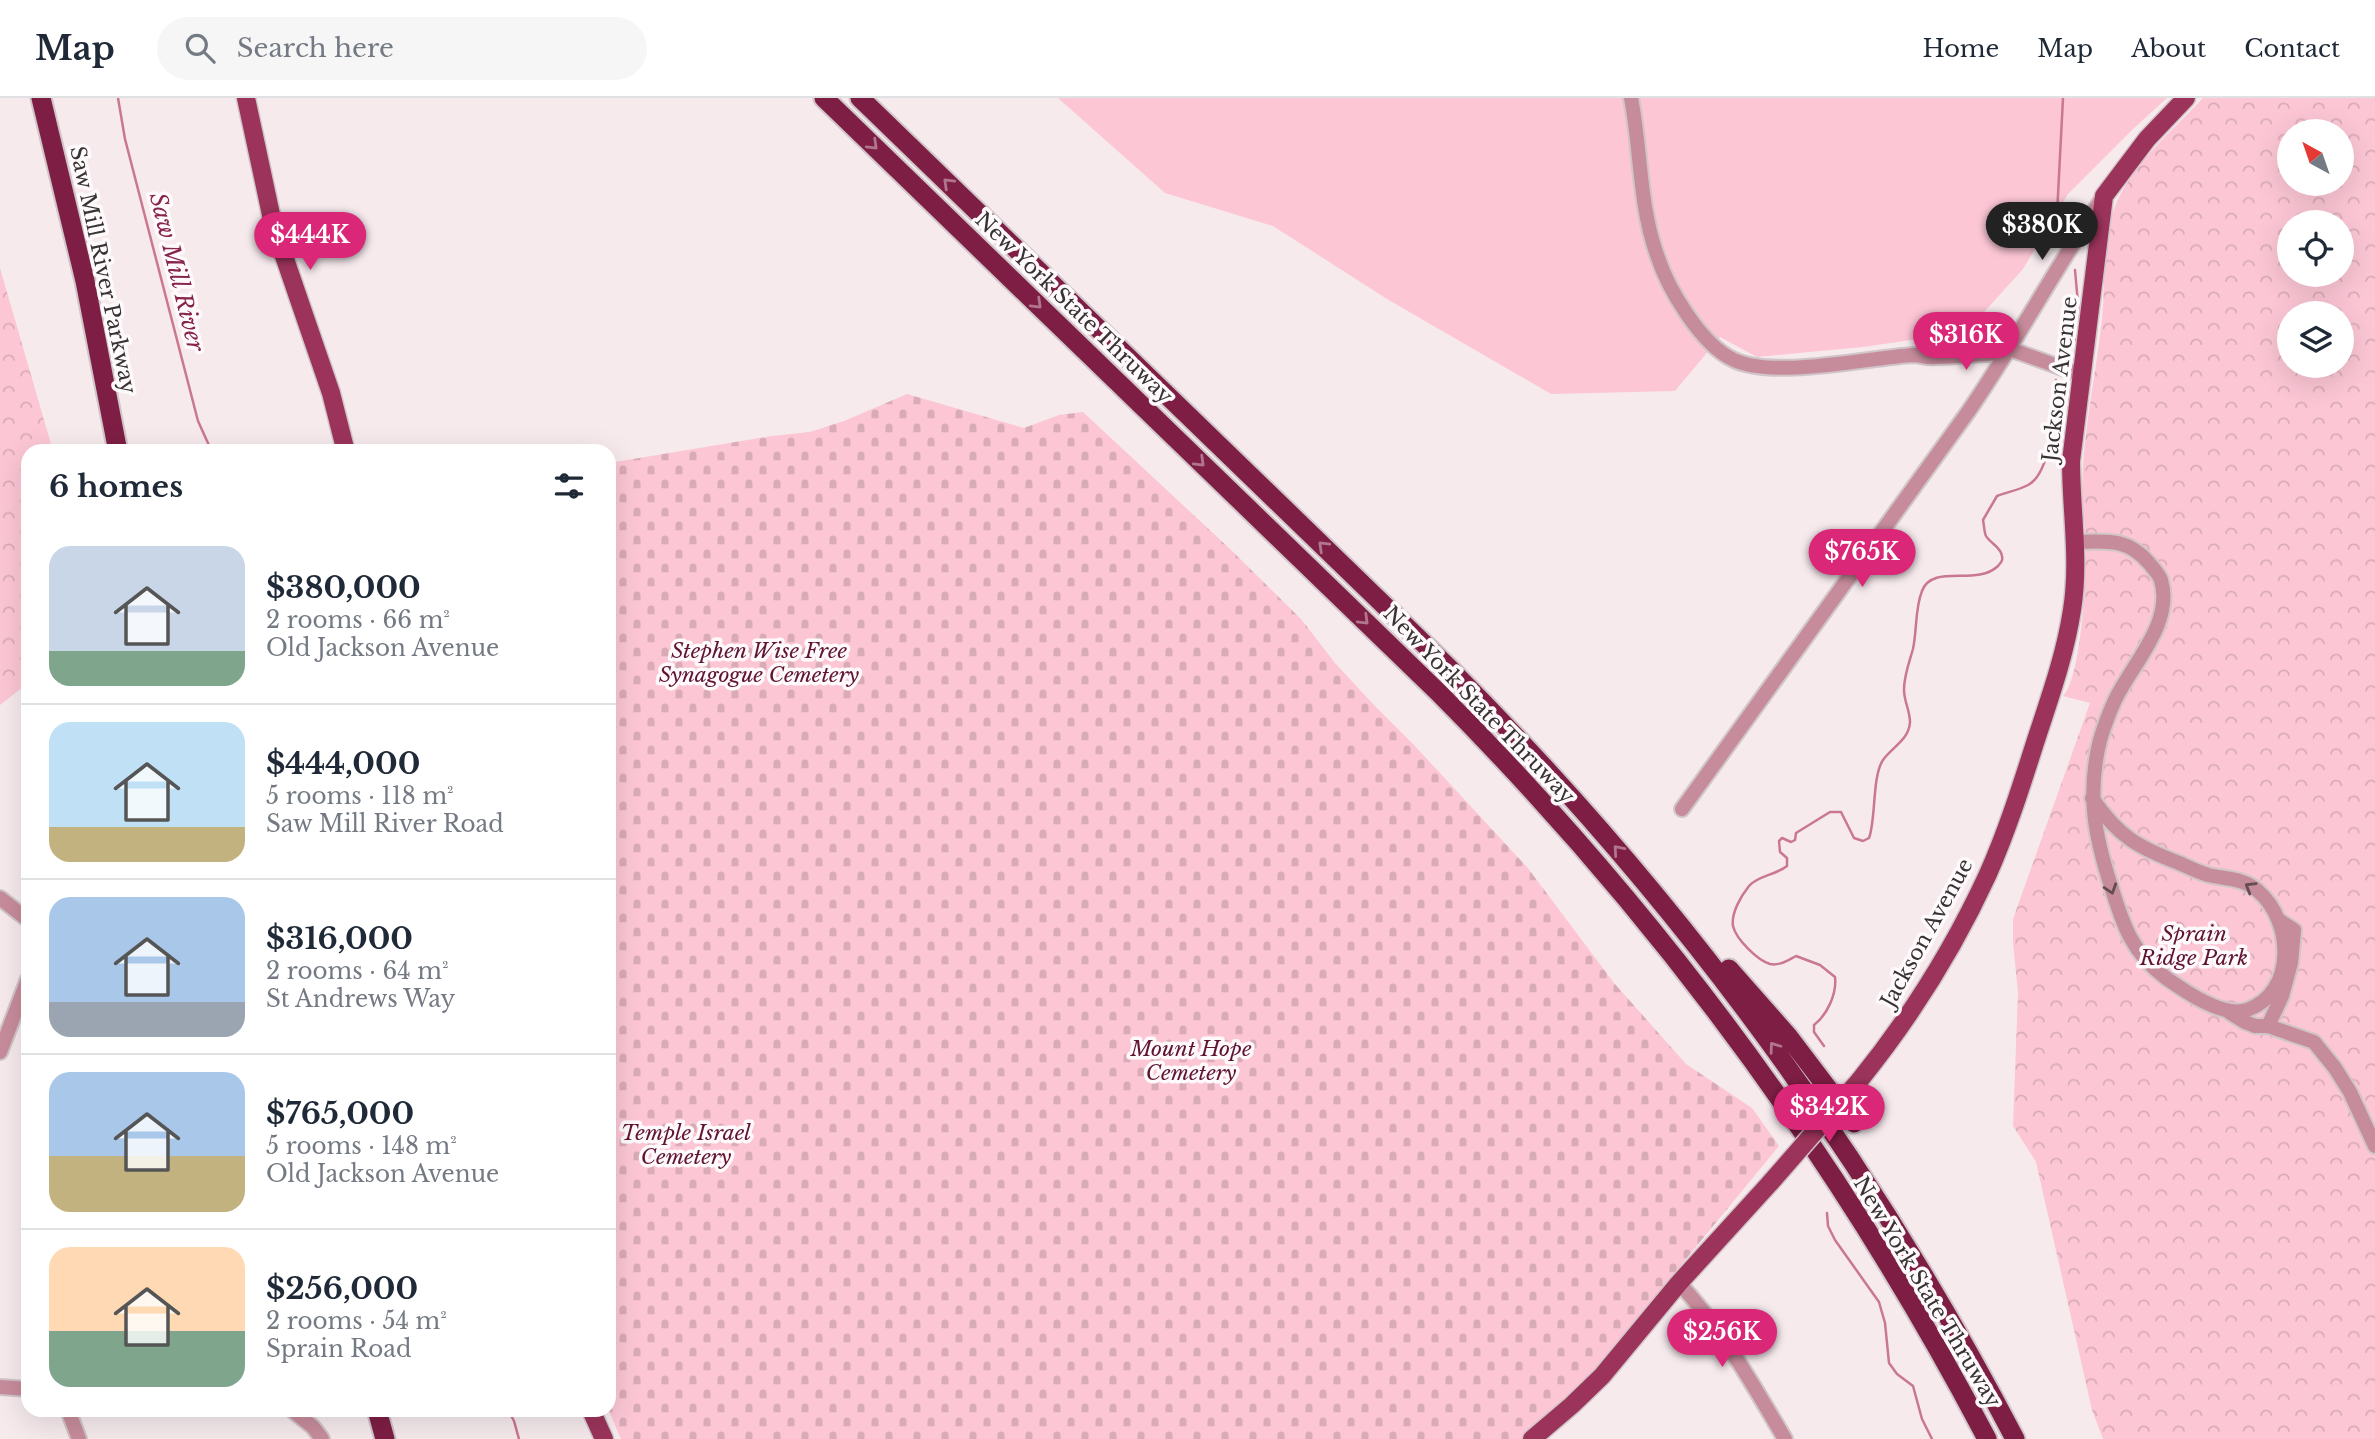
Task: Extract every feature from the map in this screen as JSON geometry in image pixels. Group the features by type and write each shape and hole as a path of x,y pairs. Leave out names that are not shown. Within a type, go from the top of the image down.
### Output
{"highway":[{"name":"Saw Mill River Parkway","path":"41,98 80,259 116,444"},
{"name":"Saw Mill River Parkway","path":"53,98 93,264 128,444"},
{"name":"New York State Thruway","path":"824,98 1439,692 1583,846 1693,981 1796,1122 1891,1269 1987,1439"},
{"name":"New York State Thruway","path":"860,98 1449,668 1538,760 1638,873 1746,1010 1846,1152 1938,1300 2015,1439"},
{"path":"1638,873 1767,1011 1854,1123"},
{"path":"367,1417 373,1439"},
{"path":"378,1417 385,1439"}],"main road":[{"path":"246,98 273,224 331,393 344,444"},
{"path":"2104,196 2147,139 2186,98"},
{"name":"Jackson Avenue","path":"1532,1439 1602,1376 1679,1283 1859,1081 1910,1014 1959,931 1988,873 2006,831 2063,653 2072,609 2077,542 2071,461 2104,196"},
{"path":"594,1417 604,1439"}],"street":[{"path":"1631,98 1647,213 1656,254 1684,309 1717,349 1735,361 1763,368 1917,355 1950,339 1958,338 1963,333 1981,332 1984,343"},
{"path":"1682,809 1968,412 2104,196"},
{"path":"1958,338 1961,355"},
{"path":"1917,355 1928,358 1961,355 1984,343 2002,339 2007,348 2082,375"},
{"path":"2077,542 2125,544 2145,559 2161,578 2164,601 2156,627 2115,700 2101,738 2092,798 2102,858 2120,915 2135,947 2148,965 2185,992 2229,1012 2245,1023 2268,1026 2314,1042 2350,1091 2375,1146"},
{"path":"2092,798 2105,818 2143,849 2208,875 2237,880 2256,889 2269,902 2280,921 2284,950 2282,974 2269,997 2255,1006 2229,1012"},
{"path":"2102,858 2110,845 2127,838"},
{"path":"0,898 21,914"},
{"path":"2268,1026 2282,996 2294,946 2294,930 2280,921"},
{"path":"0,1052 21,997"},
{"path":"1679,1283 1702,1308 1724,1340 1785,1439"},
{"path":"0,1387 21,1388"},
{"path":"71,1417 79,1439"},
{"path":"300,1417 321,1437"}],"green space":[{"path":"1058,98 2167,98 2068,194 2023,269 1966,332 1863,347 1757,357 1720,337 1675,391 1551,394 1387,299 1273,226 1165,193"},
{"name":"Sprain Ridge Park","path":"2203,98 2375,98 2375,1439 2103,1439 2092,1410 2036,1162 2013,1126 2018,992 2013,919 2090,703 2063,696 2074,669 2082,625 2086,560 2083,467 2102,319 2107,236 2121,193 2153,150"},
{"path":"0,268 51,444 21,444 21,688 0,705"},
{"name":"Mount Hope Cemetery","path":"907,394 1024,428 1059,415 1083,412 1301,619 1335,663 1527,867 1614,983 1686,1064 1752,1108 1779,1146 1672,1276 1634,1330 1566,1407 1523,1439 621,1439 612,1417 616,1417 616,462 810,432 844,421"}],"waterway":[{"name":"Saw Mill River","path":"118,98 125,139 198,421 208,444"},
{"path":"2056,234 2063,98"},
{"path":"2075,270 2080,326"},
{"path":"2061,359 2078,336"},
{"path":"1824,1046 1814,1032 1814,1025 1830,1004 1835,977 1820,965 1796,956 1784,962 1770,964 1753,954 1735,931 1735,910 1752,883 1787,866 1787,858 1780,852 1779,841 1782,838 1791,842 1795,840 1796,833 1830,812 1841,812 1854,838 1863,841 1869,838 1880,767 1909,728 1910,718 1904,685 1922,591 1935,578 1978,575 1989,572 2002,561 2000,550 1986,536 1983,520 1997,496 2028,485 2043,467 2051,437 2056,380"},
{"path":"1827,1213 1828,1226 1835,1240 1879,1302 1885,1323 1889,1363 1897,1374 1913,1386 1922,1419 1932,1439"},
{"name":"Saw Mill River","path":"512,1417 519,1439"}],"park label":[{"name":"Stephen Wise Free Synagogue Cemetery","path":"759,663"},
{"name":"Temple Israel Cemetery","path":"686,1145"}]}
